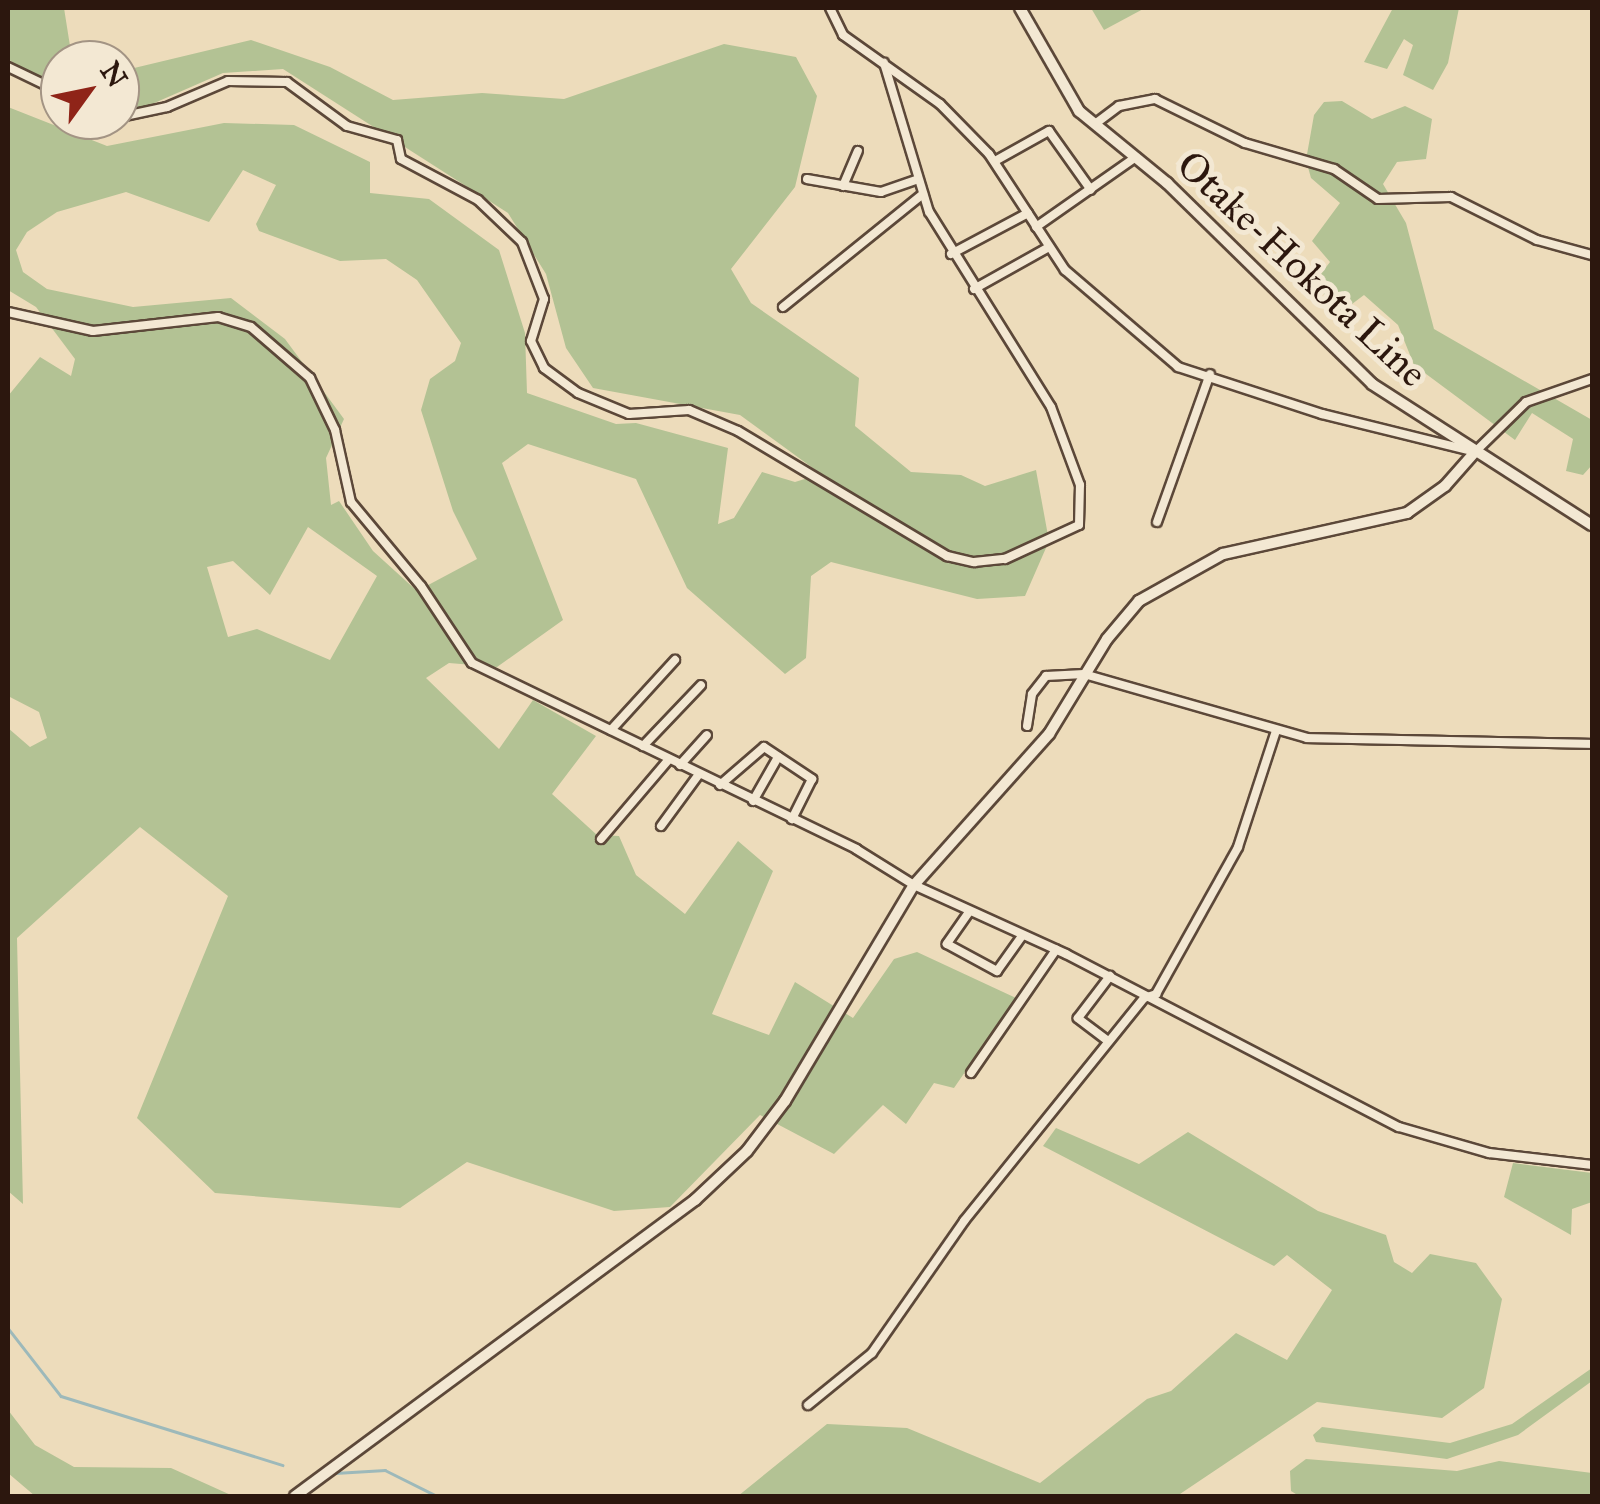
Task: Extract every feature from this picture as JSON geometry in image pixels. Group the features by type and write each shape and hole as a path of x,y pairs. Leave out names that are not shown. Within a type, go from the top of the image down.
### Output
{"street":[{"path":"830,8 842,35 940,104 995,160 1065,270 1156,354 1322,414 1475,452"},
{"name":"Otake-Hokota Line","path":"1020,8 1066,96 1136,157 1372,384 1592,525"},
{"path":"140,113 166,107 228,81 287,82 347,126 398,140 400,159 478,200 522,242 544,299 532,340 544,368 578,394 629,414 689,410 738,431 894,529 974,562 1005,558 1079,525 1080,486 1051,407 950,254 922,194 884,63"},
{"path":"8,67 40,82"},
{"path":"1094,124 1118,106 1155,100 1244,143 1334,169 1378,199 1451,197 1537,240 1592,255"},
{"path":"995,160 1050,131 1090,190"},
{"path":"842,186 858,151"},
{"path":"1036,227 1136,157"},
{"path":"807,179 881,192 918,180"},
{"path":"783,308 922,194"},
{"path":"950,254 1028,213"},
{"path":"974,288 1049,247"},
{"path":"8,312 93,331 218,317 251,326 310,378 336,430 351,502 421,586 465,658 792,818 914,885 1110,976 1419,1135 1489,1153 1592,1165"},
{"path":"1157,522 1210,374"},
{"path":"294,1496 722,1177 785,1101 914,885 1049,734 1084,674 1128,612 1176,575 1248,547 1406,512 1445,486 1526,402 1592,378"},
{"path":"610,730 675,660"},
{"path":"1027,726 1032,694 1046,676 1084,674 1307,738 1592,744"},
{"path":"643,746 702,685"},
{"path":"808,1405 872,1354 964,1221 1108,1041 1151,997 1238,846 1276,731"},
{"path":"680,765 707,735"},
{"path":"720,785 764,747 812,779 792,818"},
{"path":"753,801 778,757"},
{"path":"601,839 669,759"},
{"path":"662,826 699,774"},
{"path":"969,912 947,944 998,970 1022,936"},
{"path":"970,1072 1056,950"},
{"path":"1108,1041 1078,1018 1110,976"}],"green space":[{"path":"8,8 64,8 69,40 40,40 40,81 8,59"},
{"path":"1091,8 1145,8 1104,30"},
{"path":"1393,8 1459,8 1448,63 1433,90 1403,75 1413,45 1404,39 1387,69 1364,62"},
{"path":"251,40 330,67 393,100 482,93 564,99 724,44 796,57 817,96 795,187 731,269 751,303 859,378 855,426 911,472 961,475 985,486 1036,470 1049,541 1025,596 977,599 831,562 811,576 806,658 785,674 687,588 636,479 528,444 502,463 563,620 497,667 449,663 426,678 499,749 533,700 596,736 552,794 597,835 619,836 636,875 685,914 738,841 773,871 712,1014 769,1035 795,982 853,1018 894,959 917,952 1016,998 954,1088 934,1083 906,1124 883,1105 834,1154 760,1115 670,1207 614,1211 467,1162 400,1208 215,1193 137,1118 228,896 140,827 17,938 23,1204 8,1191 8,728 30,747 47,738 39,712 8,696 8,396 40,357 71,376 75,359 36,307 8,290 8,107 40,120 40,140 92,140 107,146 224,123 294,125 370,162 370,193 429,199 499,250 525,333 527,393 616,424 636,423 728,448 718,524 734,518 762,472 795,482 821,474 740,415 593,388 566,348 546,274 508,213 283,69 223,73 140,109 140,67","holes":["243,170 276,185 256,224 259,231 340,261 386,259 417,280 461,343 455,361 430,379 421,410 453,511 477,559 417,591 373,551 339,501 331,505 326,458 344,419 285,339 231,298 133,307 47,289 23,272 16,250 27,232 57,212 126,192 209,222","308,527 377,576 330,660 257,629 228,637 207,567 233,561 270,595"]},
{"path":"1342,101 1372,119 1405,106 1432,119 1426,159 1397,162 1383,184 1406,223 1434,329 1592,420 1592,465 1583,475 1566,471 1573,439 1532,413 1515,440 1414,365 1398,325 1364,295 1340,313 1314,283 1330,262 1312,241 1340,203 1311,178 1306,160 1314,115 1324,102"},
{"path":"1056,1128 1139,1164 1188,1132 1318,1211 1386,1235 1394,1262 1412,1273 1430,1254 1476,1263 1502,1299 1484,1388 1442,1418 1317,1402 1177,1496 738,1496 827,1424 907,1428 1040,1483 1147,1399 1171,1391 1236,1333 1287,1360 1332,1290 1287,1255 1274,1266 1043,1146"},
{"path":"1513,1163 1592,1173 1592,1202 1572,1209 1571,1235 1504,1197"},
{"path":"1592,1368 1592,1381 1518,1435 1447,1459 1316,1442 1313,1435 1322,1427 1450,1443 1512,1424"},
{"path":"8,1410 35,1445 74,1467 171,1468 233,1496 35,1496 8,1473"},
{"path":"1306,1459 1457,1471 1499,1461 1592,1473 1592,1496 1299,1496 1291,1491 1290,1471"}],"waterway":[{"path":"8,1328 61,1396 283,1465"},
{"path":"335,1473 385,1470 437,1496"}]}
